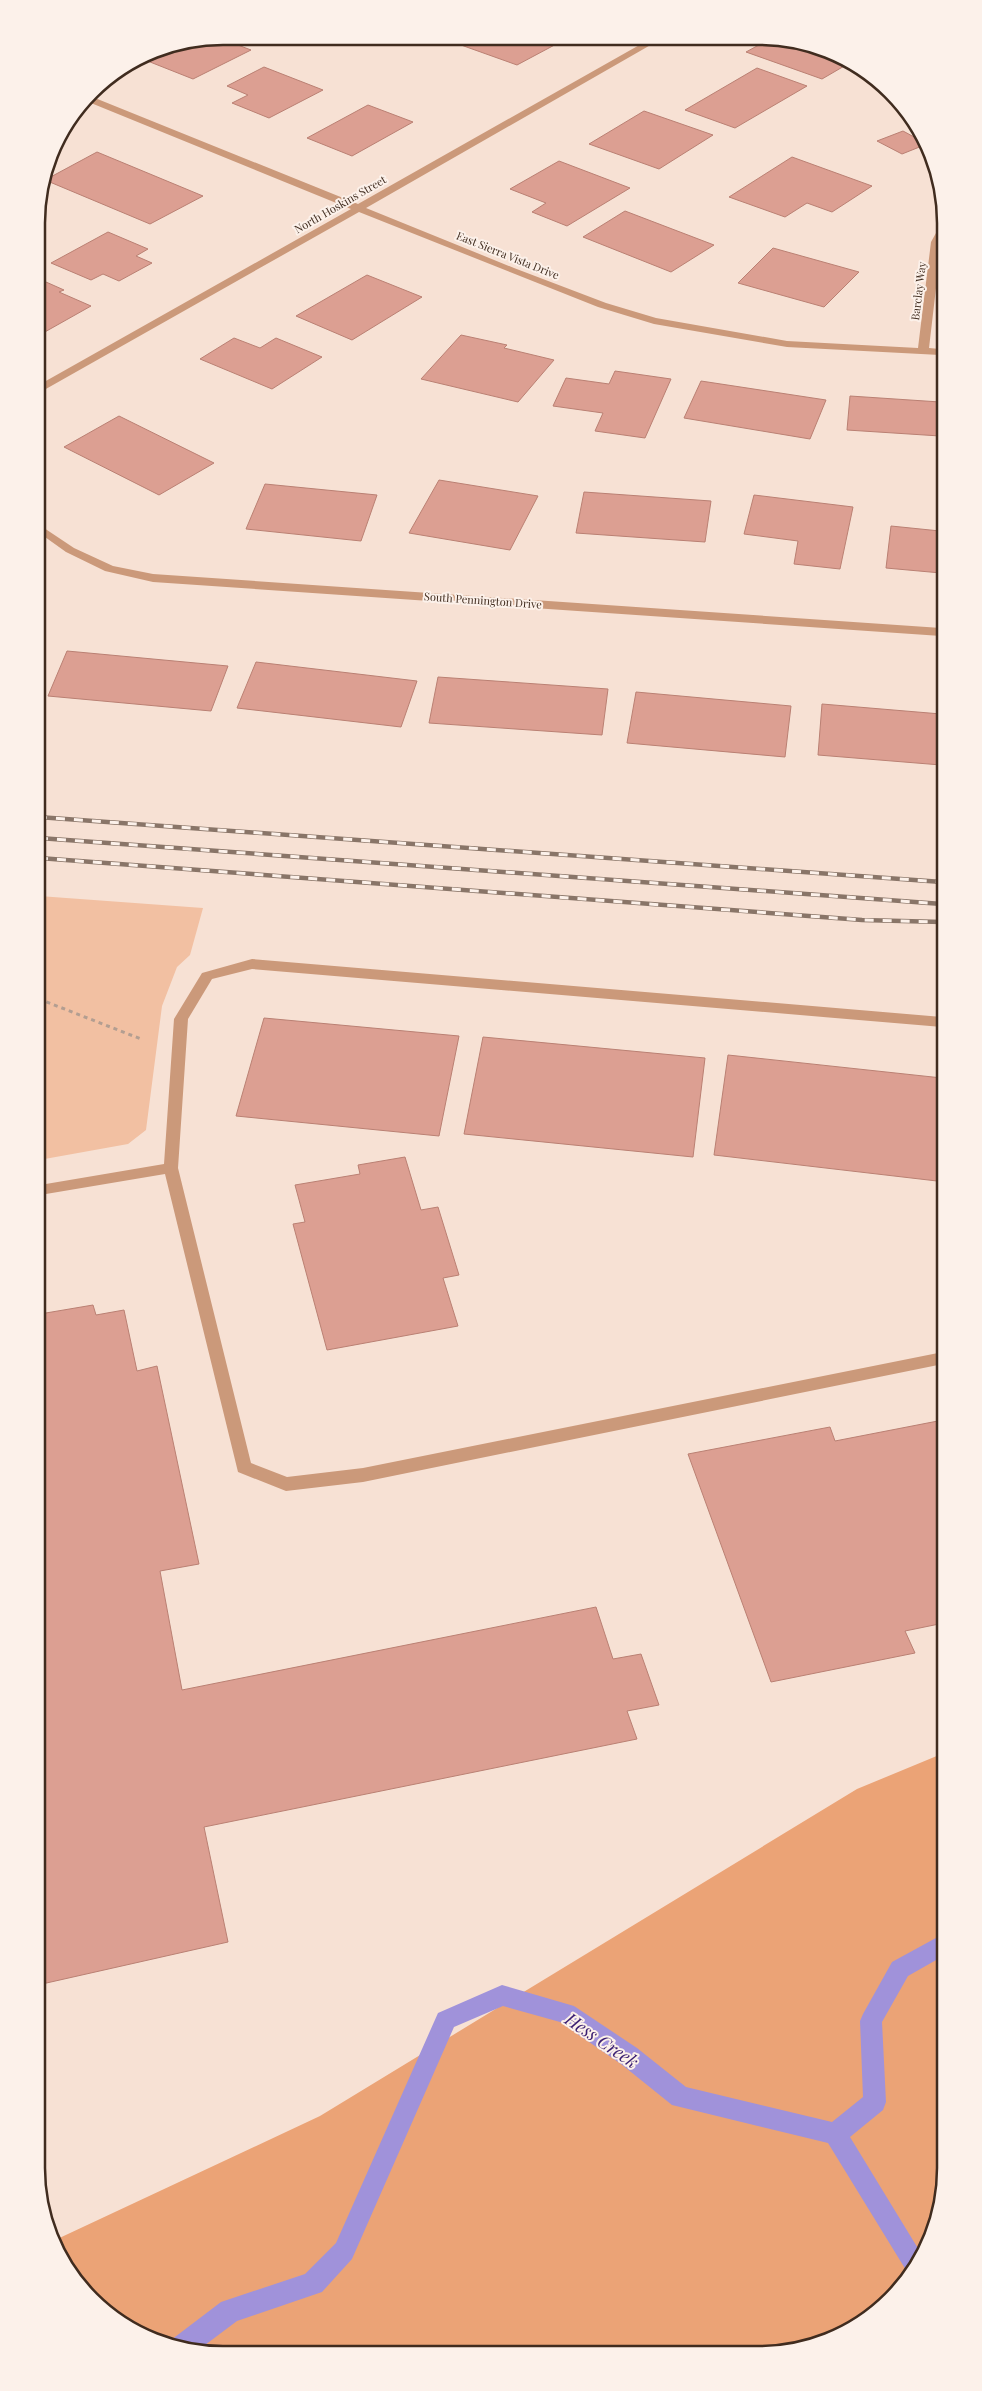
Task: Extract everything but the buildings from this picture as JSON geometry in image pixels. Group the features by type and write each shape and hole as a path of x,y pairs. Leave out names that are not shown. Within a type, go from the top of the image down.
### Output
{"street":[{"name":"North Hoskins Street","path":"45,386 645,45"},
{"name":"East Sierra Vista Drive","path":"94,100 510,270 602,305 654,321 787,344 937,352"},
{"name":"Barclay Way","path":"923,351 937,240"},
{"name":"South Pennington Drive","path":"45,532 70,550 109,569 153,578 937,632"},
{"path":"937,1022 252,964 207,976 181,1019 171,1168 244,1467 286,1484 372,1474 937,1359"},
{"path":"45,1189 171,1168"}],"path":[{"path":"45,1000 143,1039"}],"shaded area":[{"path":"45,896 203,908 190,955 177,967 162,1006 146,1130 128,1144 45,1159"},
{"path":"937,1756 937,2179 928,2225 919,2247 907,2267 876,2302 838,2328 805,2340 770,2346 212,2346 166,2337 144,2328 124,2316 89,2285 63,2247 60,2238 320,2116 857,1789"}],"waterway":[{"name":"Hess Creek","path":"835,2134 875,2102 871,2021 900,1969 937,1948"},
{"name":"Hess Creek","path":"188,2343 230,2311 313,2283 344,2251 446,2020 502,1995 566,2013 629,2056 680,2097 835,2134"},
{"path":"835,2134 911,2260"}],"railway":[{"path":"45,818 937,882"},
{"path":"45,838 937,904"},
{"path":"45,858 862,920 937,922"}]}
